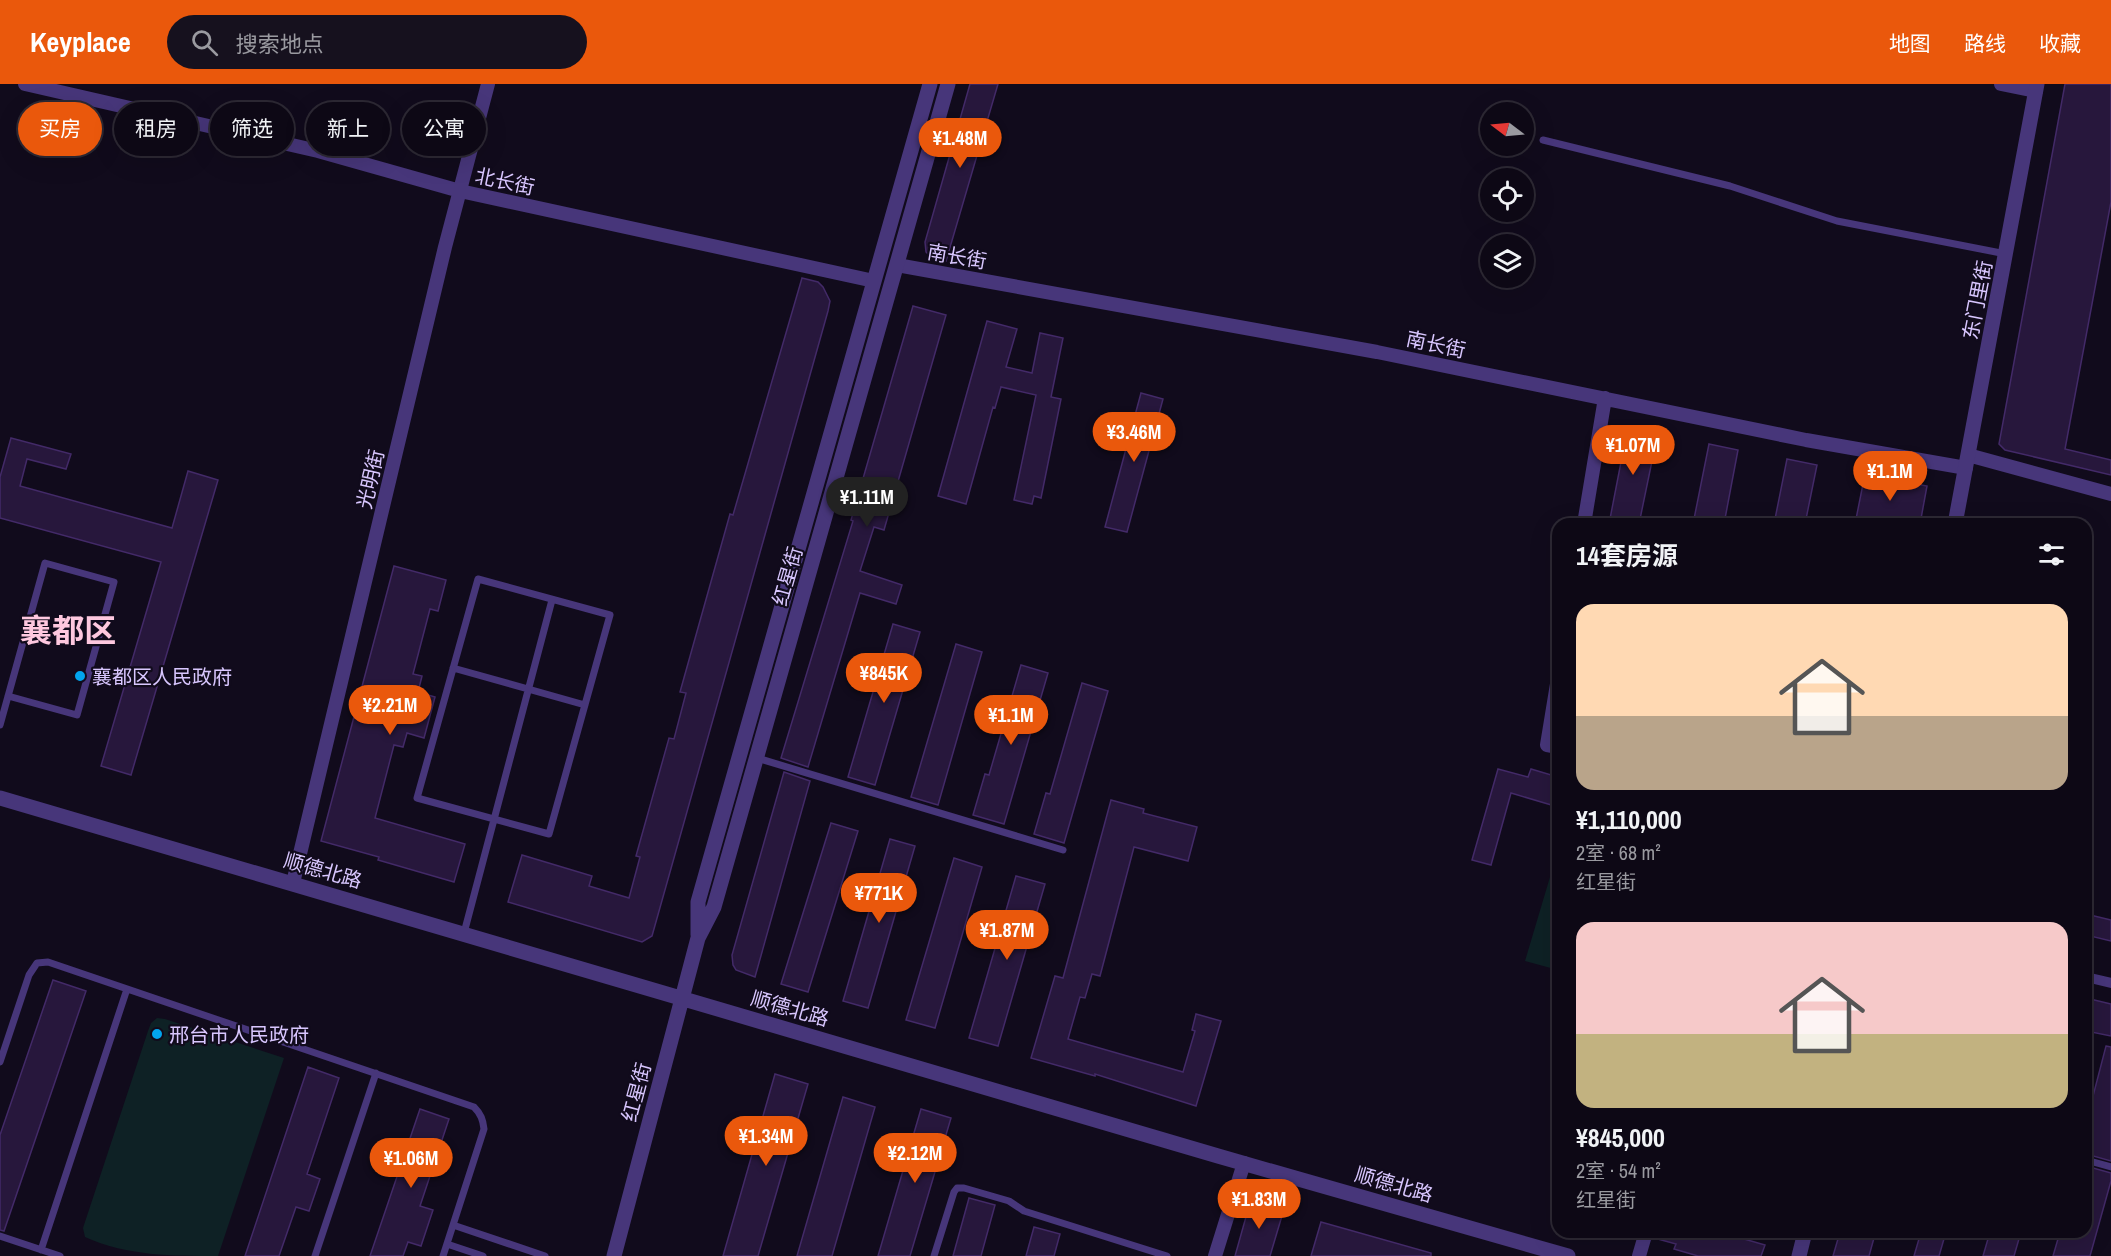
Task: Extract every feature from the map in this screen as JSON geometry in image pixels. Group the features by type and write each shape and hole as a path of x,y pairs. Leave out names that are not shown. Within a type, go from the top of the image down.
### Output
{"street":[{"name":"北长街","path":"25,84 318,151 460,191 874,281"},
{"name":"光明街","path":"293,883 460,191 488,84"},
{"name":"红星街","path":"698,938 698,902 930,84"},
{"name":"红星街","path":"614,1256 698,938 714,907 948,84"},
{"path":"2001,84 2037,87"},
{"name":"东门里街","path":"1956,518 2037,87"},
{"name":"南长街","path":"897,265 1377,352 1806,440 1967,462 2111,494"},
{"path":"1585,518 1605,398"},
{"path":"1552,715 1547,745 1552,746"},
{"name":"顺德北路","path":"0,798 1568,1256"},
{"path":"2092,978 2111,982"},
{"path":"1215,1256 1244,1163"},
{"path":"1639,1256 1644,1238"},
{"path":"1799,1256 1804,1238"}],"lane":[{"path":"1544,140 1730,186 1837,221 2007,254"},
{"path":"0,725 8,696 45,563 114,582 77,715 8,696"},
{"path":"478,579 610,615 549,834 417,798 453,668 478,579"},
{"path":"464,933 552,600"},
{"path":"453,668 585,705"},
{"path":"757,758 1063,850"},
{"path":"0,1062 29,975 37,963 48,962 464,1103 479,1112 484,1129 442,1256"},
{"path":"41,1250 127,989"},
{"path":"315,1256 376,1073"},
{"path":"2092,1162 2111,1167"},
{"path":"934,1256 957,1188 1009,1201 1024,1211 1167,1256"},
{"path":"453,1225 545,1256"},
{"path":"0,1236 60,1256"},
{"path":"447,1244 483,1256"}],"green space":[{"path":"1550,877 1552,878 1552,968 1525,961"},
{"path":"157,1018 284,1058 218,1256 150,1254 117,1248 85,1237 83,1228 148,1031 151,1023"}],"building":[{"path":"970,84 998,84 946,261 930,256 926,252 925,242"},
{"path":"2065,84 2111,84 2111,202 2065,449 2111,460 2111,475 2005,450 1999,444"},
{"path":"802,278 818,282 823,287 830,301 828,311 652,936 642,942 508,902 522,855 592,876 589,886 629,898 640,857 636,856 669,738 674,739 686,693 680,692 730,514 733,515"},
{"path":"913,306 946,315 884,530 874,527 860,571 902,585 896,604 860,593 808,767 781,758 853,521 851,520"},
{"path":"987,321 1017,329 1006,367 1032,373 1040,333 1063,338 1051,397 1061,399 1041,498 1034,496 1032,504 1014,500 1036,395 1001,387 995,408 993,407 966,504 938,496"},
{"path":"1141,393 1163,399 1127,532 1105,527"},
{"path":"1628,426 1658,432 1640,518 1610,518"},
{"path":"11,438 71,454 66,469 27,459 20,486 172,528 188,471 218,480 131,775 101,766 161,562 0,518 0,477"},
{"path":"1709,444 1738,450 1725,518 1694,518"},
{"path":"1787,459 1817,465 1806,518 1775,518"},
{"path":"1865,474 1927,486 1921,518 1856,518"},
{"path":"394,566 446,580 438,611 430,609 413,674 422,676 418,692 435,697 424,738 407,733 403,747 394,745 375,818 465,844 454,882 321,841"},
{"path":"893,624 920,632 875,785 848,777"},
{"path":"956,644 982,652 938,805 911,797"},
{"path":"1021,665 1048,673 1004,824 973,815 985,774 989,775"},
{"path":"1082,683 1108,691 1064,843 1034,834 1046,793 1050,794"},
{"path":"1498,769 1528,777 1531,769 1552,775 1552,805 1511,793 1491,865 1472,860"},
{"path":"784,772 810,781 755,977 736,970 732,955"},
{"path":"1111,800 1144,809 1143,813 1197,827 1188,861 1134,847 1100,976 1092,974 1085,998 1080,997 1068,1039 1183,1072 1195,1031 1192,1030 1196,1014 1221,1021 1196,1106 1095,1074 1095,1076 1031,1058 1055,976 1063,978"},
{"path":"831,823 858,831 808,992 781,984"},
{"path":"890,839 915,846 868,1008 843,1001"},
{"path":"954,858 982,867 935,1028 906,1020"},
{"path":"1016,876 1045,884 998,1046 969,1038"},
{"path":"2092,915 2111,920 2111,941 2092,936"},
{"path":"53,980 86,991 4,1231 0,1230 0,1135"},
{"path":"2092,999 2111,1004 2111,1036 2092,1032"},
{"path":"2106,1046 2111,1047 2111,1161 2092,1156 2092,1100"},
{"path":"308,1067 339,1078 307,1174 320,1179 309,1211 296,1207 279,1256 245,1256"},
{"path":"775,1074 808,1084 758,1256 723,1256"},
{"path":"843,1097 875,1107 832,1256 797,1256"},
{"path":"420,1109 449,1119 420,1206 433,1210 421,1246 408,1242 403,1256 370,1256"},
{"path":"921,1109 951,1118 910,1256 878,1256"},
{"path":"2092,1168 2111,1173 2111,1181 2090,1256 2053,1256 2058,1238 2092,1238"},
{"path":"969,1198 995,1205 981,1256 953,1256"},
{"path":"1251,1199 1284,1209 1270,1256 1235,1256"},
{"path":"1321,1222 1431,1253 1431,1256 1311,1256"},
{"path":"1034,1227 1060,1234 1054,1256 1026,1256"},
{"path":"1654,1238 1741,1238 1765,1245 1761,1256 1698,1256 1674,1249 1676,1244"},
{"path":"1838,1238 1874,1238 1869,1256 1833,1256"},
{"path":"1919,1238 1944,1238 1939,1256 1914,1256"},
{"path":"1988,1238 2019,1238 2014,1256 1983,1256"}],"place":[{"name":"襄都区人民政府","path":"80,676"},
{"name":"邢台市人民政府","path":"157,1034"}],"district":[{"name":"襄都区","path":"68,630"}]}
